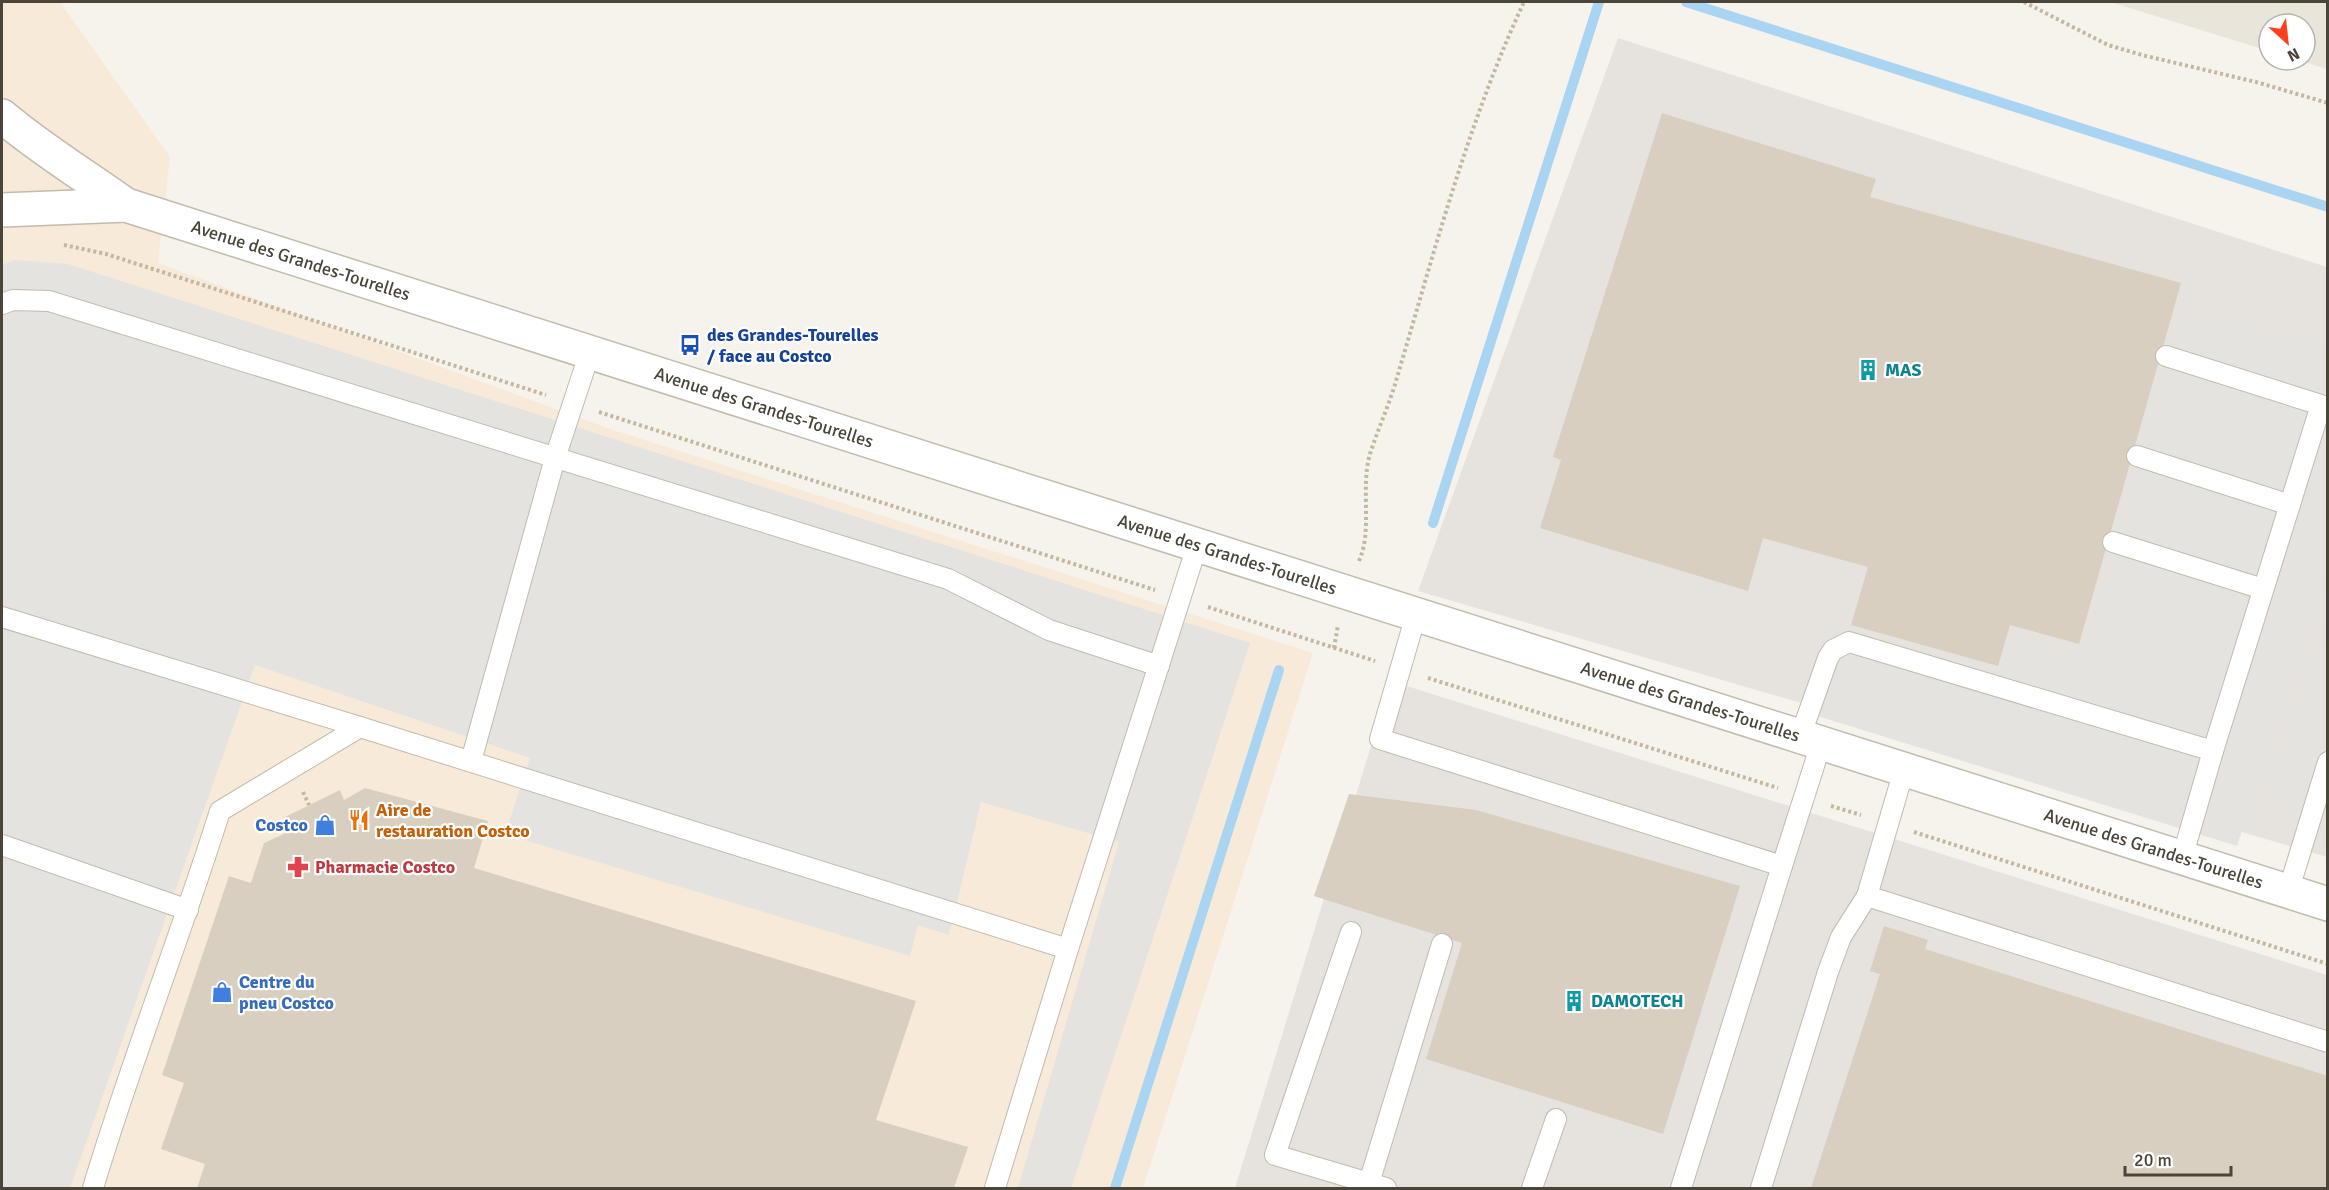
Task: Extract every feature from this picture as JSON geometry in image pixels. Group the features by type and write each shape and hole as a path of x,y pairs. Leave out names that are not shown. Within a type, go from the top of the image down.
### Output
{"street":[{"name":"Avenue des Grandes-Tourelles","path":"2,116 43,150 65,162 126,205 2328,904"},
{"name":"Avenue des Grandes-Tourelles","path":"2,210 126,205"}],"lane":[{"path":"2,304 12,300 49,301 948,579 1049,630 1159,666"},
{"path":"471,761 555,458 590,352"},
{"path":"2166,356 2321,405 2182,858"},
{"path":"2137,456 2290,505"},
{"path":"2113,542 2263,589"},
{"path":"994,1188 1068,948 1197,546"},
{"path":"1416,615 1380,738 1782,866"},
{"path":"2,617 1068,948"},
{"path":"1681,1188 1782,866 1828,658 1833,650 1849,642 2213,751"},
{"path":"93,1188 116,1112 188,910 220,811 360,727"},
{"path":"2288,892 2324,786 2328,762"},
{"path":"1761,1188 1828,972 1842,937 1866,896 1904,770"},
{"path":"2,845 188,910"},
{"path":"1866,896 2328,1042"},
{"path":"1351,932 1275,1155 1377,1186 1442,944"},
{"path":"1532,1188 1556,1119"}],"path":[{"path":"1334,648 1345,592 1364,550 1364,488 1370,455 1395,384 1451,193 1512,28 1524,2"},
{"path":"2024,2 2108,45 2256,82 2328,103"},
{"path":"54,243 106,254 540,393"},
{"path":"614,417 1145,586"},
{"path":"1217,610 1385,664"},
{"path":"1418,675 1781,789"},
{"path":"1830,806 1853,813"},
{"path":"1921,835 2328,964"}],"shaded area":[{"path":"2,2 60,2 170,157 158,263 610,429 1313,653 1143,1188 2,1188"},
{"path":"2110,2 2327,2 2327,69 2317,66 2317,12 2257,12 2257,47"},
{"path":"1618,38 2327,267 2327,857 1418,591"},
{"path":"15,260 68,264 1250,643 1071,1188 1018,1188 1119,842 981,802 949,935 918,925 910,956 505,834 530,758 255,665 70,1188 2,1188 2,265"},
{"path":"2187,315 2327,353 2327,571 2237,846 1811,714 1835,628 2002,676 2020,646 2084,664"},
{"path":"2327,625 2327,842 2293,832 2300,805 2271,794"},
{"path":"1391,681 2327,975 2327,1188 1235,1188"}],"building":[{"name":"MAS","path":"1662,113 1876,179 1870,197 2181,283 2079,644 2010,625 1998,666 1851,625 1868,567 1763,538 1748,591 1540,528 1561,460 1553,457"},
{"path":"365,788 488,821 474,868 916,1001 876,1120 968,1147 954,1188 197,1188 205,1164 161,1149 184,1083 162,1075 229,876 251,883 264,843 288,832 283,818 340,790 344,800"},
{"name":"DAMOTECH","path":"1349,794 1476,810 1740,886 1663,1134 1426,1059 1462,943 1314,896"},
{"path":"1884,926 1928,940 1925,949 2328,1076 2328,1188 1811,1188 1880,974 1870,971"}],"waterway":[{"path":"1433,523 1599,2"},
{"path":"1686,2 2328,207"},
{"path":"1115,1188 1279,670"}],"place":[{"name":"des Grandes-Tourelles / face au Costco","path":"690,345"},
{"name":"MAS","path":"1868,370"},
{"name":"Aire de restauration Costco","path":"359,820"},
{"name":"Costco","path":"325,825"},
{"name":"Pharmacie Costco","path":"298,867"},
{"name":"Centre du pneu Costco","path":"222,992"},
{"name":"DAMOTECH","path":"1574,1001"}]}
